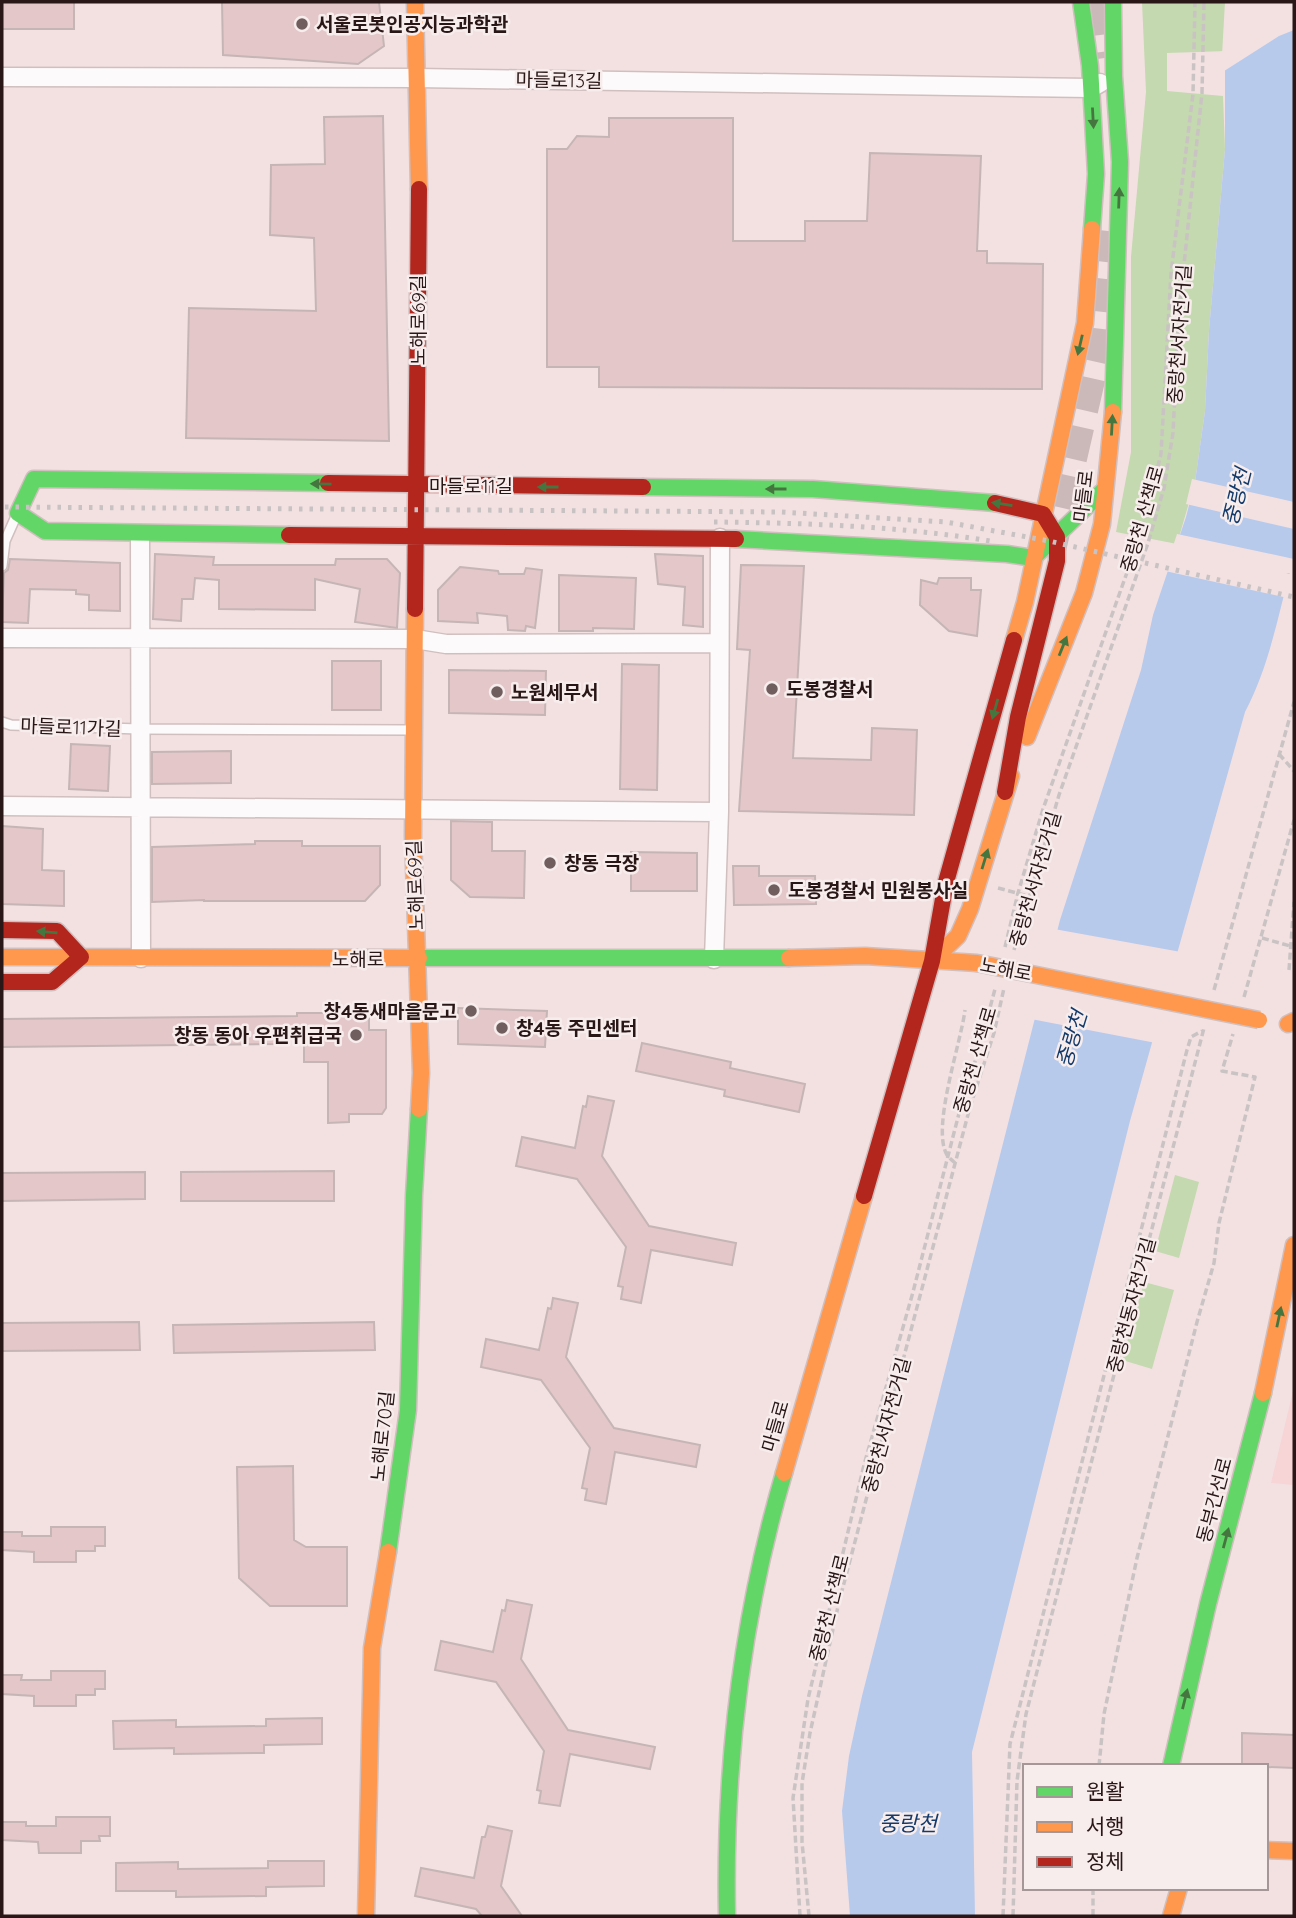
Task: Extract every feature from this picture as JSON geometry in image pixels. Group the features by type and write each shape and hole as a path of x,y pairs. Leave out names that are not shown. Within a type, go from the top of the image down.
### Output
{"main road":[{"name":"노해로69길","path":"415,2 419,207 414,730 417,959"},
{"name":"마들로","path":"727,1916 726,1857 732,1746 750,1618 780,1485 932,961 946,882 1025,602 1085,323 1096,174 1091,88 1081,2"},
{"name":"마들로","path":"932,961 958,936 970,909 1005,792 1084,593 1102,524 1112,433 1120,162 1114,75 1113,2"},
{"name":"마들로11길","path":"18,513 34,480 813,489 1007,504 1042,514"},
{"path":"18,513 45,531 416,537 720,538 985,552 1033,558 1105,489"},
{"path":"1005,792 1018,717 1057,561 1057,537 1042,514"},
{"path":"985,552 1011,566 1020,578 1025,602"},
{"path":"2,930 57,931 81,957 52,982 2,982"},
{"name":"노해로","path":"2,957 714,959 865,956 977,963 1259,1020 1292,1023"},
{"name":"노해로70길","path":"366,1916 372,1648 399,1484 408,1410 414,1195 421,1073 417,959"},
{"name":"동부간선로","path":"1171,1764 1208,1604 1266,1381 1294,1245"},
{"path":"1199,1716 1206,1683"},
{"path":"1268,1850 1294,1851"},
{"path":"1171,1916 1177,1890"},
{"path":"1159,1898 1159,1916"}],"street":[{"path":"1091,88 1114,75"},
{"name":"마들로13길","path":"2,77 417,78 1091,88"},
{"path":"140,534 141,958"},
{"path":"714,959 719,812 720,538"},
{"path":"2,638 415,639 446,644 719,643"},
{"path":"2,806 140,807"},
{"name":"노해로69길","path":"140,807 719,812"}],"lane":[{"path":"2,566 5,541 18,513"},
{"name":"마들로11가길","path":"2,722 11,725 140,729"},
{"path":"140,729 414,730"}],"path":[{"name":"중랑천 산책로","path":"1002,958 1043,809 1137,545 1154,484 1165,417 1171,273 1193,94 1195,2"},
{"name":"중랑천서자전거길","path":"1011,960 1059,795 1148,543 1164,488 1173,433 1179,312 1202,93 1204,2"},
{"path":"1211,999 1294,702"},
{"path":"1279,754 1294,771"},
{"path":"1241,1005 1294,820"},
{"path":"998,888 1028,896"},
{"path":"1289,970 1294,902"},
{"path":"1261,938 1290,946"},
{"name":"중랑천 산책로","path":"800,1916 793,1798 808,1699 864,1465 996,984"},
{"name":"중랑천서자전거길","path":"809,1916 802,1842 802,1783 823,1664 1005,984"},
{"path":"955,1163 947,1155 944,1144 944,1109 962,1035 965,1010"},
{"name":"중랑천동자전거길","path":"1013,1916 1017,1781 1026,1714 1206,1020"},
{"path":"1003,1916 1010,1744 1184,1062 1191,1037 1203,1030"},
{"path":"1099,1764 1104,1714 1137,1558 1214,1263 1219,1223 1255,1077 1222,1071 1234,1031"},
{"path":"1093,1890 1093,1916"}],"shaded area":[{"path":"1294,1387 1294,1485 1271,1483"}],"green space":[{"path":"1142,2 1229,2 1227,51 1167,53 1167,91 1223,96 1225,149 1209,330 1205,411 1195,482 1177,544 1116,532 1131,452 1131,257 1146,92"},
{"path":"1175,1175 1199,1182 1179,1258 1155,1251"},
{"path":"1144,1282 1174,1290 1152,1369 1122,1360"}],"water":[{"name":"중랑천","path":"1294,2 1294,557 1262,674 1245,712 1130,1121 972,1752 975,1916 850,1916 842,1811 849,1756 862,1696 1060,920 1141,670 1153,615 1195,482 1205,411 1209,330 1225,149 1225,65"}],"pier":[{"path":"1225,2 1294,2 1294,30 1279,36 1221,73"},
{"path":"1192,479 1294,502 1294,529 1186,504"},
{"path":"1177,534 1294,559 1294,573 1286,573 1293,575 1288,598 1165,571"},
{"path":"1054,929 1181,952 1156,1043 1031,1019"}],"building":[{"path":"2,2 74,2 74,29 2,29"},
{"name":"서울로봇인공지능과학관","path":"222,2 379,2 384,46 358,64 223,55"},
{"path":"383,116 389,441 186,438 189,308 316,311 314,238 270,235 271,165 325,164 324,117"},
{"path":"609,118 733,118 733,241 805,241 805,221 867,221 870,153 981,156 977,251 987,251 987,263 1043,264 1042,389 599,387 599,367 547,367 547,149 567,149 577,136 609,137"},
{"path":"155,554 214,557 213,565 335,565 336,559 387,559 400,573 397,628 355,622 360,589 315,579 315,610 219,609 219,580 195,578 193,599 182,599 181,621 153,619"},
{"path":"655,554 703,556 703,627 683,625 685,587 658,584"},
{"path":"10,559 120,563 120,611 89,610 89,595 76,594 76,590 30,589 28,623 2,622 4,573 8,570"},
{"name":"도봉경찰서","path":"741,565 804,566 793,758 871,760 872,728 917,730 914,815 739,811 750,650 737,649"},
{"path":"460,567 498,571 499,574 524,574 526,568 542,570 535,628 526,626 525,631 508,630 507,616 477,613 478,623 438,621 438,590"},
{"path":"559,575 636,578 634,629 559,631"},
{"path":"939,578 971,578 971,590 981,590 977,636 949,631 920,605 921,580 937,584"},
{"path":"332,661 381,661 381,710 332,710"},
{"path":"622,664 659,665 657,790 620,789"},
{"name":"노원세무서","path":"449,670 546,671 545,715 449,713"},
{"path":"71,744 110,746 108,791 69,789"},
{"path":"231,751 231,783 152,784 152,752"},
{"path":"451,821 492,822 492,851 525,851 524,898 470,897 451,880"},
{"path":"2,826 43,829 42,870 64,871 64,906 2,904"},
{"path":"255,841 302,841 302,846 380,846 380,885 365,901 152,902 152,847 255,844"},
{"path":"631,852 697,853 697,891 631,891"},
{"name":"도봉경찰서 민원봉사실","path":"733,866 759,866 759,876 815,876 816,904 734,905"},
{"name":"창4동 주민센터","path":"458,1008 547,1011 545,1047 458,1044"},
{"path":"341,1009 341,1013 369,1014 369,1030 386,1030 386,1108 382,1114 349,1114 349,1122 328,1123 328,1062 304,1062 304,1030 277,1031 277,1044 2,1047 2,1019 297,1016 297,1013 328,1013 328,1010"},
{"path":"642,1043 731,1062 730,1068 805,1084 799,1112 724,1096 725,1090 636,1071"},
{"path":"588,1096 614,1101 602,1156 649,1226 736,1243 732,1265 651,1250 641,1303 621,1299 623,1287 618,1286 626,1247 577,1179 516,1166 522,1137 575,1148 583,1106 586,1107"},
{"path":"334,1171 334,1201 181,1201 181,1172"},
{"path":"145,1172 145,1199 2,1201 2,1173"},
{"path":"553,1298 578,1303 566,1357 614,1428 700,1445 696,1467 615,1452 606,1504 585,1500 587,1489 582,1488 590,1448 541,1380 481,1367 486,1339 539,1350 548,1308 551,1309"},
{"path":"139,1322 140,1350 2,1351 2,1323"},
{"path":"374,1322 375,1350 174,1353 173,1325"},
{"path":"293,1466 294,1540 306,1547 347,1547 347,1606 270,1606 239,1578 237,1467"},
{"path":"51,1527 105,1527 105,1546 95,1546 95,1551 76,1551 76,1562 34,1562 34,1552 2,1550 2,1532 22,1532 22,1536 51,1536"},
{"path":"507,1600 532,1605 521,1659 568,1730 655,1747 650,1769 570,1754 560,1806 539,1803 541,1791 537,1790 544,1751 496,1682 435,1670 441,1641 493,1652 502,1610 505,1611"},
{"path":"51,1671 105,1671 105,1689 95,1689 95,1695 76,1695 76,1706 34,1706 34,1696 2,1694 2,1675 22,1675 21,1680 51,1680"},
{"path":"322,1718 322,1744 264,1745 264,1753 174,1754 174,1748 114,1749 113,1721 176,1720 176,1727 266,1726 266,1719"},
{"path":"1242,1733 1294,1735 1294,1768 1242,1764"},
{"path":"56,1817 110,1817 110,1836 99,1836 100,1841 81,1841 81,1853 39,1853 38,1842 2,1840 2,1822 26,1822 26,1826 56,1826"},
{"path":"488,1826 512,1831 501,1886 522,1916 482,1916 476,1909 415,1896 421,1868 474,1878 482,1837 485,1837"},
{"path":"268,1861 324,1861 324,1886 266,1887 266,1896 176,1897 176,1891 116,1891 116,1863 178,1862 178,1869 268,1868"}],"tunnel":[{"path":"1098,2 1105,58"},
{"path":"1048,556 1094,356 1108,231"}],"railway":[{"path":"5,507 781,512 946,522 1049,541 1294,597"},
{"path":"714,522 852,526 990,541"}],"traffic: fast":[{"path":"1081,2 1090,66 1096,174 1092,229"},
{"path":"1113,2 1114,76 1120,162 1113,412"},
{"path":"289,535 45,531 18,513 34,479 328,483"},
{"path":"643,487 813,489 995,503"},
{"path":"736,539 1007,554 1033,558 1105,489"},
{"path":"419,958 789,958"},
{"path":"388,1552 408,1410 419,1109"},
{"path":"1171,1764 1208,1604 1263,1393"},
{"path":"727,1916 729,1804 739,1692 757,1582 784,1473"}],"traffic: slow":[{"path":"415,2 419,189"},
{"path":"1014,640 1025,602 1085,323 1092,229"},
{"path":"1027,737 1084,593 1102,524 1113,412"},
{"path":"415,609 413,836 421,1073 419,1109"},
{"path":"932,961 958,936 970,909 1011,776"},
{"path":"789,958 865,956 977,963"},
{"path":"2,957 419,958"},
{"path":"977,963 1259,1020"},
{"path":"1288,1024 1294,1021"},
{"path":"784,1473 864,1196"},
{"path":"1263,1393 1294,1245"},
{"path":"366,1916 372,1648 388,1552"},
{"path":"1268,1850 1294,1851"},
{"path":"1171,1916 1178,1890"}],"traffic: jam":[{"path":"415,609 419,189"},
{"path":"328,483 643,487"},
{"path":"995,503 1043,514 1057,537 1057,561 1018,717 1005,792"},
{"path":"289,535 736,539"},
{"path":"864,1196 932,961 946,882 1014,640"},
{"path":"2,930 57,931 81,957"},
{"path":"2,982 52,982 81,957"}],"place":[{"name":"서울로봇인공지능과학관","path":"302,24"},
{"name":"도봉경찰서","path":"772,689"},
{"name":"노원세무서","path":"497,692"},
{"name":"창동 극장","path":"550,863"},
{"name":"도봉경찰서 민원봉사실","path":"774,890"},
{"name":"창4동새마을문고","path":"471,1011"},
{"name":"창4동 주민센터","path":"502,1028"},
{"name":"창동 동아 우편취급국","path":"356,1035"}]}
